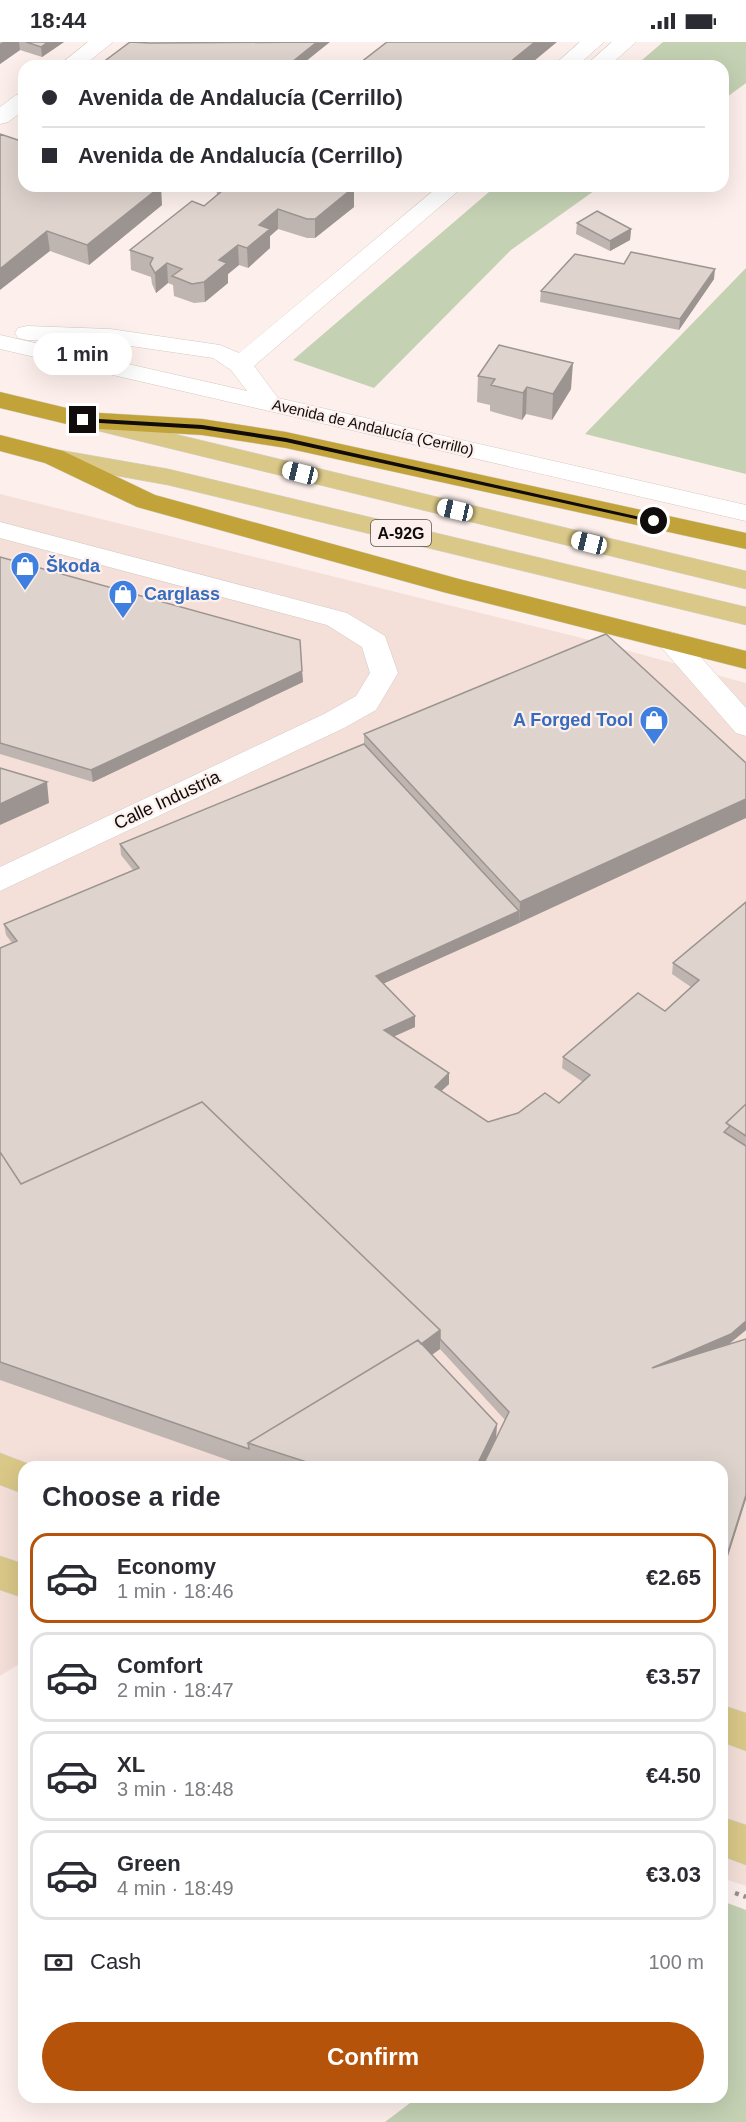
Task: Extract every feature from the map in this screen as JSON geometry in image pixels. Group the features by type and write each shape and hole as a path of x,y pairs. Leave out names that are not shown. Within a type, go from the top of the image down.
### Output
{"highway":[{"name":"Avenida de Andalucía (Cerrillo)","path":"0,400 83,420 202,427 286,440 746,541"},
{"name":"A-92G","path":"0,443 54,457"},
{"path":"54,457 146,501 453,586 746,660"}],"main road":[{"name":"Avenida de Andalucía (Cerrillo)","path":"83,420 746,580"},
{"name":"A-92G","path":"54,457 168,477 746,616"},
{"path":"0,1469 18,1476"},
{"path":"0,1573 18,1579"},
{"path":"728,1726 746,1732"},
{"path":"728,1839 746,1845"}],"street":[{"path":"77,60 102,42"},
{"path":"571,60 592,42"},
{"path":"603,60 625,42"},
{"path":"0,117 18,104"},
{"path":"230,359 413,192"},
{"path":"230,359 445,192"},
{"path":"0,332 110,336 230,359 269,403"},
{"name":"Avenida de Andalucía (Cerrillo)","path":"0,342 746,513"},
{"name":"Calle Industria","path":"0,530 337,619 375,642 384,673 366,702 334,721 0,880"},
{"path":"671,641 746,726"}],"shaded area":[{"path":"0,494 578,637 746,683 746,1886 728,1880 728,1461 18,1461 18,1665 0,1676"}],"green space":[{"path":"663,42 746,42 746,83 729,96 729,60 642,60"},
{"path":"489,192 593,192 511,250 374,388 293,360"},
{"path":"746,268 746,474 585,434"},
{"path":"728,1903 746,1910 746,2122 385,2122 410,2103 728,2103"}],"building":[{"path":"26,42 48,42 41,47"},
{"path":"130,42 317,42 294,60 106,60"},
{"path":"387,42 535,42 512,60 364,60"},
{"path":"0,134 18,140 18,192 153,192 87,245 47,231 0,269"},
{"path":"221,192 348,192 315,219 307,219 278,209 259,225 270,229 247,248 238,245 219,260 227,263 204,282 192,284 172,276 182,269 167,263 155,273 150,264 153,258 130,250 192,201 204,206"},
{"path":"597,211 631,229 610,241 577,223"},
{"path":"631,252 715,269 680,319 541,291 575,254 624,264"},
{"path":"499,345 573,363 553,394 527,387 523,393 491,385 495,379 478,376"},
{"path":"0,557 300,640 302,671 91,770 0,743"},
{"path":"606,634 746,763 746,799 520,902 364,734"},
{"path":"364,744 519,911 376,976 415,1016 384,1030 449,1073 435,1087 488,1122 518,1113 545,1093 559,1103 590,1075 563,1057 638,993 665,1011 699,980 673,963 746,902 746,1104 726,1123 730,1126 724,1132 746,1146 746,1321 731,1334 652,1368 746,1339 746,1495 728,1552 728,1461 485,1461 509,1412 440,1339 440,1330 202,1102 21,1184 0,1152 0,948 17,941 4,924 139,868 120,844"},
{"path":"0,768 47,782 0,804"},
{"path":"202,1102 440,1330 421,1344 418,1340 248,1443 249,1449 0,1362 0,1152 21,1184"},
{"path":"746,1104 746,1136 726,1123"},
{"path":"418,1340 497,1424 479,1461 304,1461 248,1443"}],"place":[{"name":"Škoda","path":"25,592"},
{"name":"Carglass","path":"123,620"},
{"name":"A Forged Tool","path":"654,746"}],"route":[{"path":"83,420 202,427 286,440 654,521"}]}
